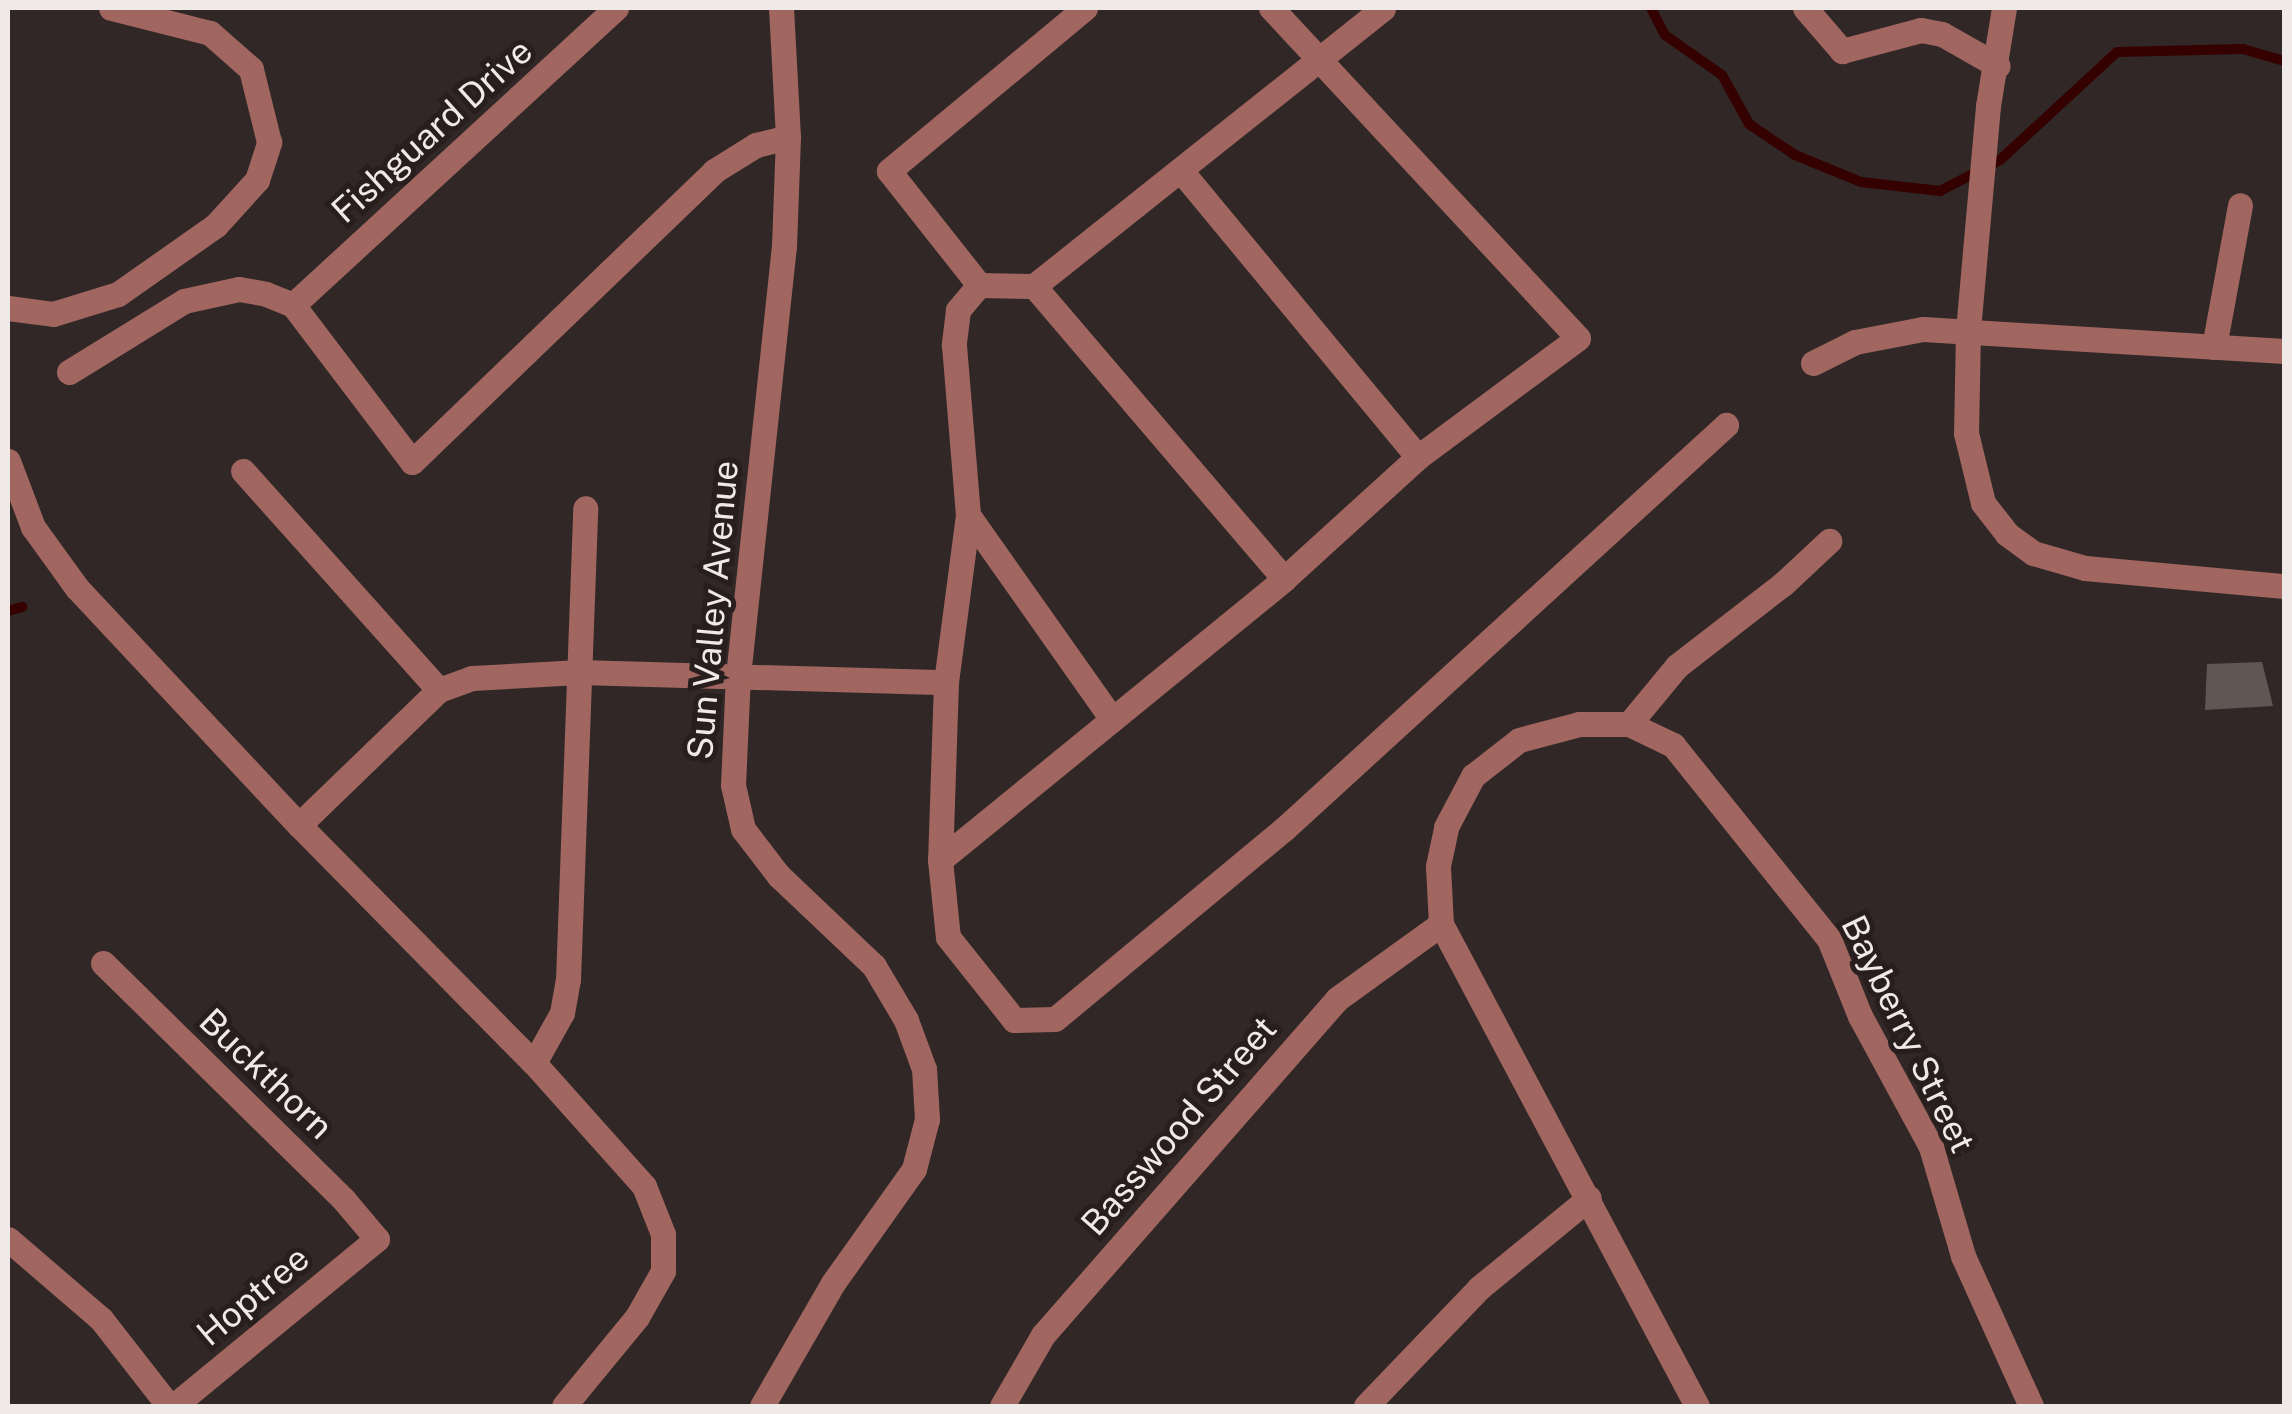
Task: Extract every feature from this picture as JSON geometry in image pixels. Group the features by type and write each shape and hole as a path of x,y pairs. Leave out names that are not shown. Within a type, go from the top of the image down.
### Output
{"street":[{"path":"8,308 53,314 118,294 216,224 257,180 268,142 251,70 210,33 111,8"},
{"name":"Fishguard Drive","path":"294,304 616,8"},
{"name":"Sun Valley Avenue","path":"762,1406 833,1283 914,1169 927,1119 924,1069 906,1020 874,966 779,876 743,829 733,785 738,676 780,284 788,137 781,8"},
{"path":"979,285 888,171 1085,8"},
{"path":"940,860 1284,579 1418,456 1578,338 1271,8"},
{"path":"979,285 1034,286 1182,172 1383,8"},
{"path":"1805,8 1842,50 1921,30 1942,34 1998,66"},
{"path":"2004,8 1998,66 1988,106 1968,331 1966,433 1983,503 2007,534 2033,553 2085,568 2284,586"},
{"path":"69,372 184,301 207,292 239,289 294,304 412,462 714,171 746,150 788,137"},
{"path":"1182,172 1418,456"},
{"path":"2214,347 2240,205"},
{"path":"979,285 958,310 954,345 968,515 946,682 940,860 948,937 1014,1020 1056,1019 1284,829 1726,425"},
{"path":"1034,286 1284,579"},
{"path":"1813,363 1855,342 1923,328 2284,351"},
{"path":"8,461 33,526 77,588 299,826 534,1062 644,1186 663,1234 663,1271 637,1317 564,1406"},
{"path":"242,471 440,690"},
{"path":"534,1062 562,1014 568,980 585,508"},
{"path":"968,515 1112,719"},
{"path":"1629,724 1676,666 1784,584 1829,541"},
{"path":"299,826 440,690 472,678 579,672 946,682"},
{"name":"Bayberry Street","path":"1697,1406 1441,924 1438,866 1446,827 1473,776 1519,740 1579,724 1629,724 1673,746 1829,939 1867,1030 1932,1147 1963,1256 2030,1406"},
{"name":"Basswood Street","path":"1002,1406 1043,1335 1337,999 1441,924"},
{"name":"Buckthorn","path":"103,963 344,1200 377,1239"},
{"path":"1366,1406 1479,1288 1588,1198"},
{"path":"8,1239 101,1318 171,1406"},
{"name":"Hoptree","path":"171,1406 377,1239"}],"building":[{"path":"2262,662 2273,706 2205,710 2207,664"}],"waterway":[{"path":"1651,8 1665,35 1722,75 1749,124 1795,155 1861,182 1940,191 2000,160 2117,52 2243,49 2284,61"},
{"path":"8,611 22,607"}]}
